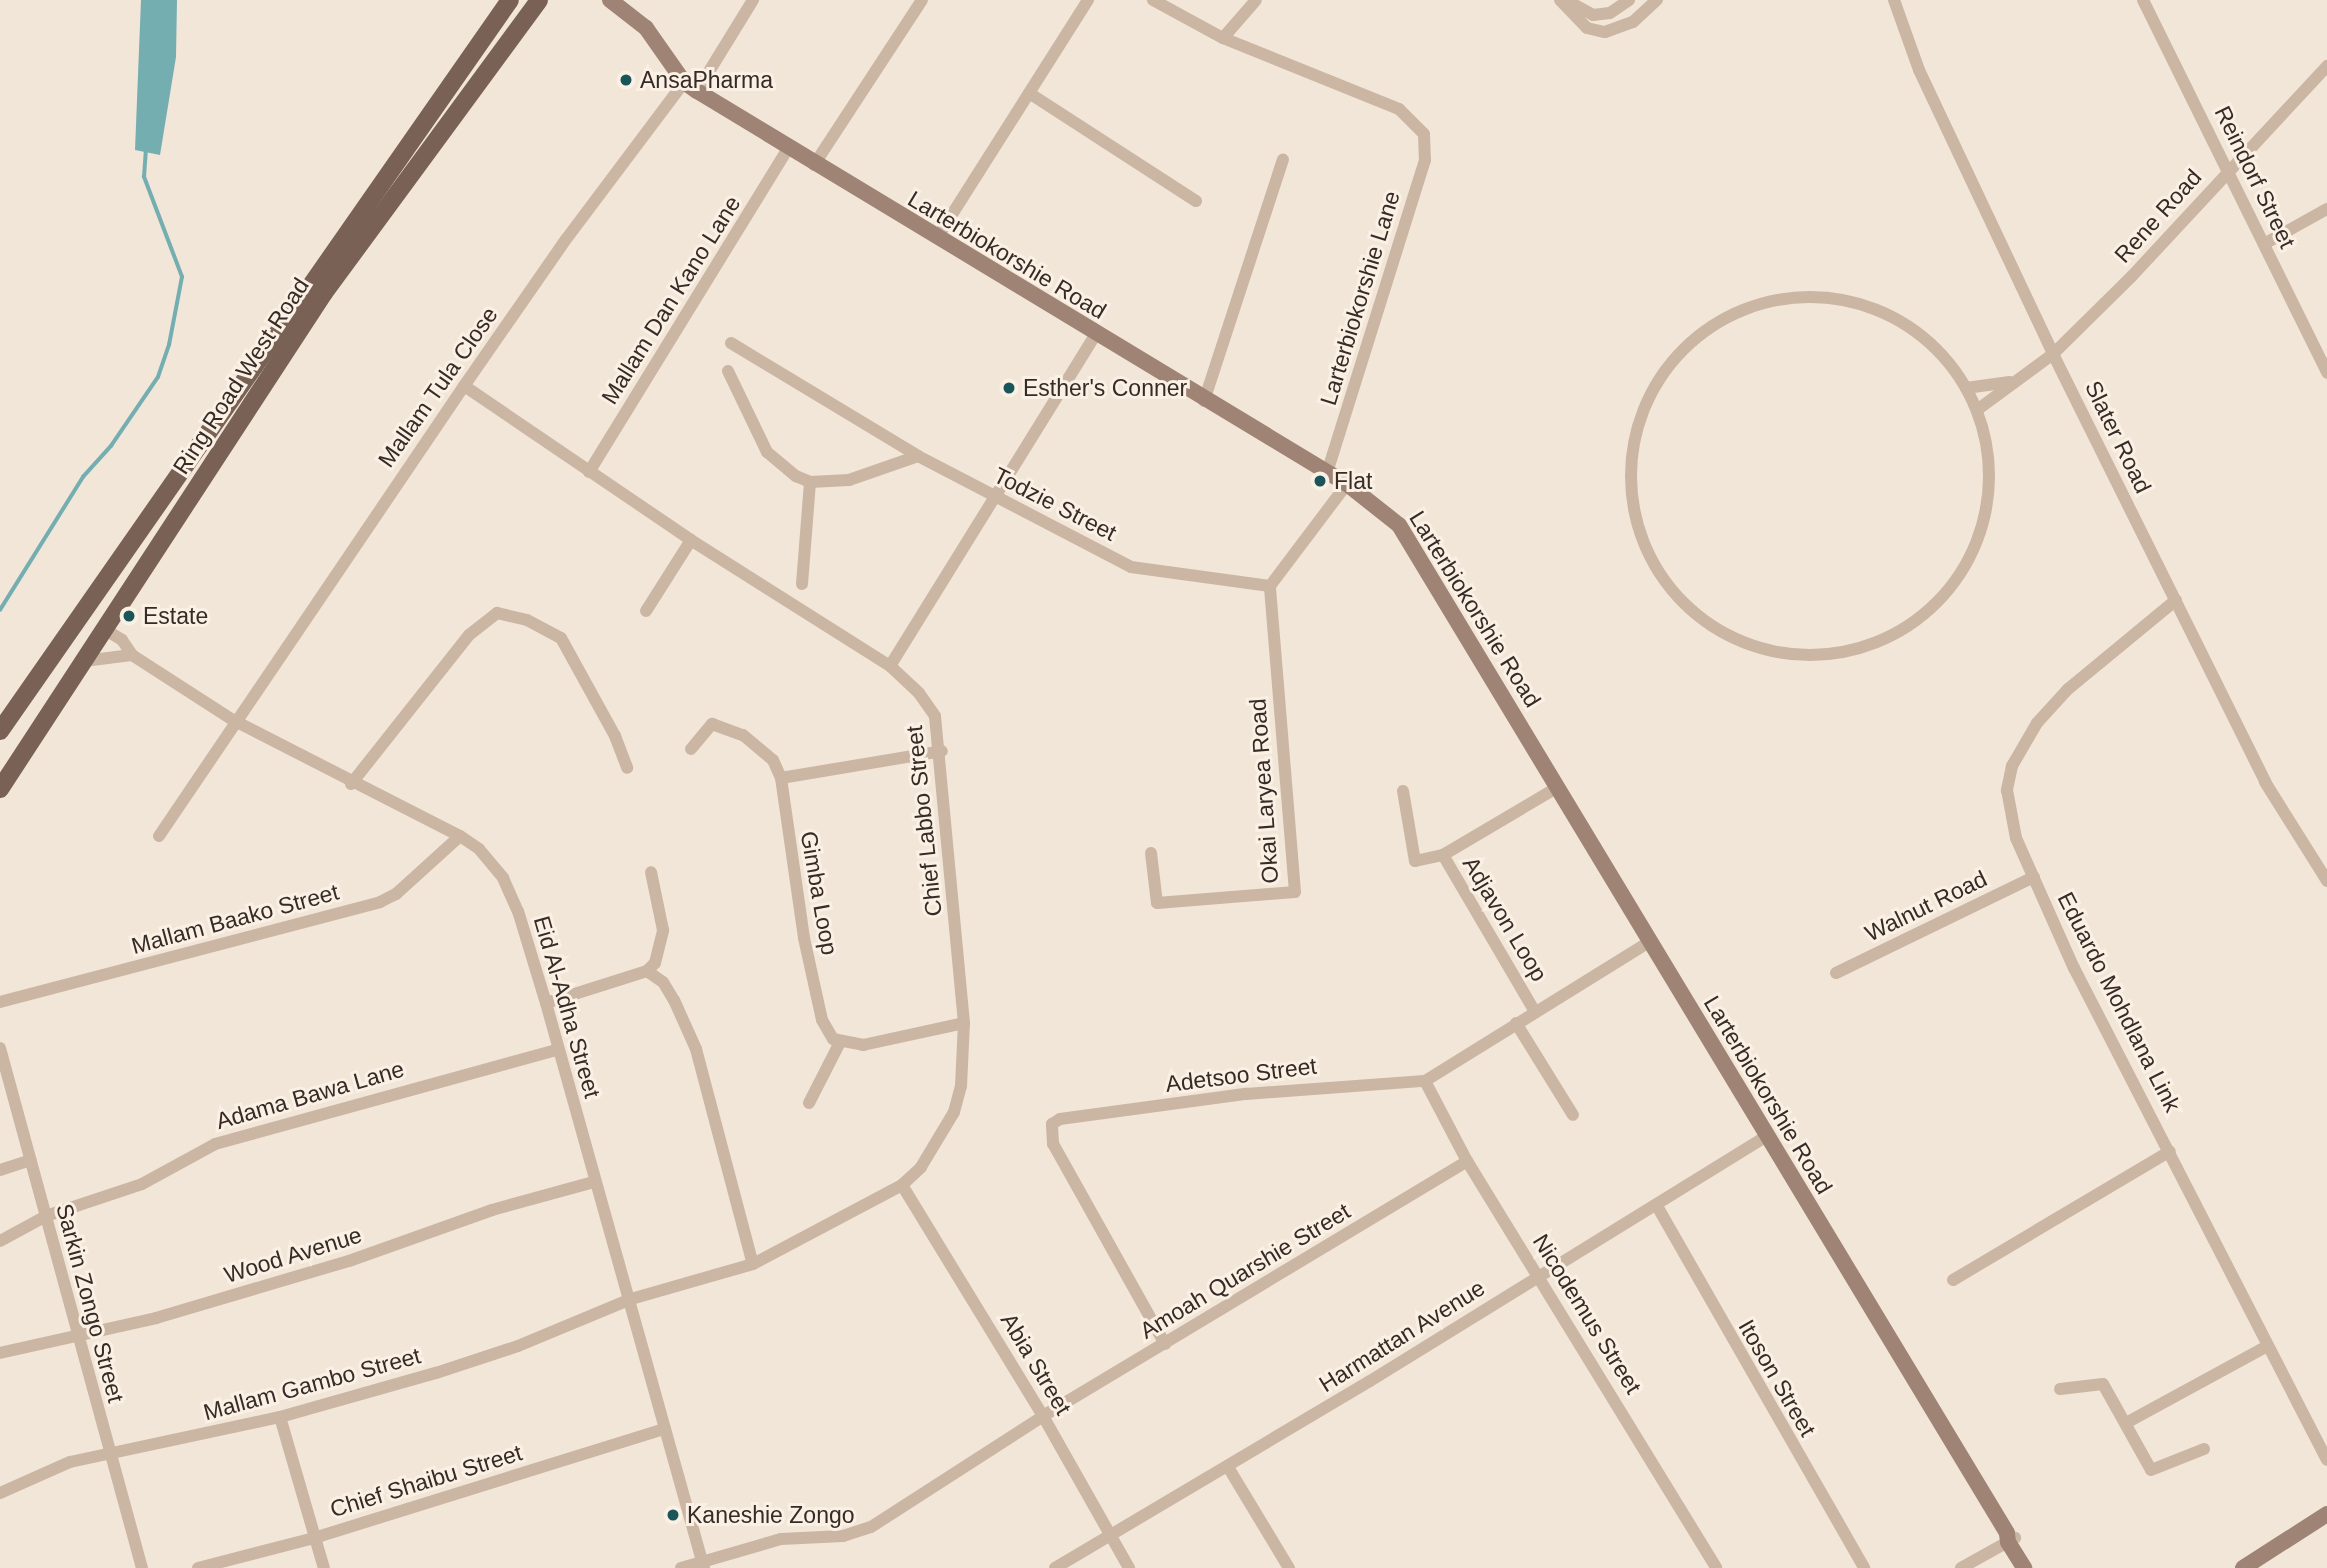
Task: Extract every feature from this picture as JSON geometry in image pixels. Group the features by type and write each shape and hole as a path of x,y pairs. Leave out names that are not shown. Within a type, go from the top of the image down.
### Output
{"main road":[{"name":"Ring Road West Road","path":"0,732 510,0"},
{"name":"Ring Road West Road","path":"0,789 324,293 539,0"}],"street":[{"name":"Larterbiokorshie Road","path":"610,0 646,28 691,87 1095,336 1346,484 1399,525 1558,787 1648,943 1768,1135 2010,1538 2024,1568"},
{"name":"Mallam Tula Close","path":"159,836 233,720 567,238 691,87 753,0"},
{"path":"814,165 922,0"},
{"path":"937,238 1088,0"},
{"path":"1153,0 1223,38 1256,0"},
{"path":"1560,0 1587,28 1605,32 1633,22 1657,0"},
{"path":"1566,0 1593,15 1610,13 1629,0"},
{"name":"Slater Road","path":"1894,0 1919,70 2053,354 2265,782 2327,881"},
{"name":"Reindorf Street","path":"2143,0 2326,368"},
{"name":"Larterbiokorshie Lane","path":"1223,38 1399,109 1424,134 1424,160 1327,473"},
{"name":"Rene Road","path":"1977,411 2010,382 2053,354 2132,276 2327,66"},
{"path":"1028,93 1196,201"},
{"name":"Mallam Dan Kano Lane","path":"589,472 788,149"},
{"path":"1204,401 1283,160"},
{"path":"2264,244 2327,209"},
{"path":"1829,297 1859,303 1918,332 1945,358 1966,388 1977,411 1987,447 1989,486 1974,549 1941,600 1896,635 1839,654 1807,656 1759,649 1722,633 1689,609 1653,563 1641,536 1630,479 1638,421 1667,365 1708,326 1770,299 1829,297"},
{"path":"890,666 1095,336"},
{"name":"Todzie Street","path":"731,343 918,456 1131,567 1270,586"},
{"path":"728,371 767,452 778,465 810,482 849,480 918,456"},
{"name":"Rene Road","path":"1966,388 2010,382"},
{"name":"Chief Labbo Street","path":"464,386 691,540 890,666 919,693 935,716 942,751 964,1023 961,1086 954,1112 921,1167 902,1185 753,1264 631,1299"},
{"path":"802,584 810,482"},
{"path":"1270,586 1346,484"},
{"path":"646,611 691,540"},
{"name":"Okai Laryea Road","path":"1151,853 1157,902 1295,892 1270,586"},
{"name":"Eduardo Mohdlana Link","path":"2176,600 2068,690 2037,723 2012,766 2007,790 2016,838 2074,968 2327,1460"},
{"path":"351,784 469,635 497,613 527,620 561,638 615,736 627,768"},
{"name":"Eid Al-Adha Street","path":"104,629 122,639 132,655 233,720 351,784 460,836 492,863 512,894 546,1003 556,1050 594,1182 631,1299 664,1429 703,1565"},
{"path":"84,660 132,655"},
{"path":"691,749 712,724 724,726 761,748 781,778 942,751"},
{"name":"Gimba Loop","path":"781,778 804,938 822,1020 839,1044"},
{"name":"Adjavon Loop","path":"1535,1012 1443,855 1558,787"},
{"path":"1403,791 1415,861 1443,855"},
{"name":"Mallam Baako Street","path":"0,1002 380,902 396,894 460,836"},
{"path":"546,1003 648,971 658,955 663,930 651,872"},
{"name":"Walnut Road","path":"1836,972 2034,877"},
{"name":"Adetsoo Street","path":"1165,1344 1053,1144 1052,1124 1060,1119 1246,1094 1425,1081 1648,943"},
{"path":"648,971 663,982 674,1000 695,1049 753,1264"},
{"path":"809,1103 839,1044 863,1045 964,1023"},
{"path":"1516,1023 1573,1115"},
{"name":"Sarkin Zongo Street","path":"0,1048 76,1335 142,1568"},
{"name":"Adama Bawa Lane","path":"0,1241 46,1216 142,1184 215,1143 556,1050"},
{"name":"Nicodemus Street","path":"1425,1081 1467,1161 1716,1568"},
{"name":"Harmattan Avenue","path":"1055,1568 1228,1467 1657,1206 1768,1135"},
{"path":"1953,1280 2170,1151"},
{"path":"0,1170 30,1160"},
{"name":"Amoah Quarshie Street","path":"681,1568 703,1565 781,1539 843,1536 871,1527 1043,1416 1467,1161"},
{"name":"Wood Avenue","path":"0,1353 156,1318 295,1278 492,1210 594,1182"},
{"name":"Abia Street","path":"902,1185 1043,1416 1129,1568"},
{"name":"Itoson Street","path":"1657,1206 1864,1568"},
{"name":"Mallam Gambo Street","path":"0,1493 70,1462 280,1417 517,1346 631,1299"},
{"path":"2126,1423 2267,1346"},
{"path":"2060,1389 2103,1384 2151,1470 2204,1448"},
{"path":"280,1417 324,1568"},
{"name":"Chief Shaibu Street","path":"198,1568 314,1538 664,1429"},
{"path":"1228,1467 1289,1568"},
{"path":"2243,1568 2327,1514"},
{"name":"Larterbiokorshie Road","path":"2010,1538 2034,1568"},
{"path":"1961,1568 2010,1538"}],"water":[{"path":"141,0 177,0 176,57 160,155 135,150"}],"waterway":[{"path":"0,610 83,477 111,446 158,377 169,345 182,277 144,177 146,150"}],"place":[{"name":"AnsaPharma","path":"626,80"},
{"name":"Esther's Conner","path":"1009,388"},
{"name":"Flat","path":"1320,481"},
{"name":"Estate","path":"129,616"},
{"name":"Kaneshie Zongo","path":"673,1515"}]}
